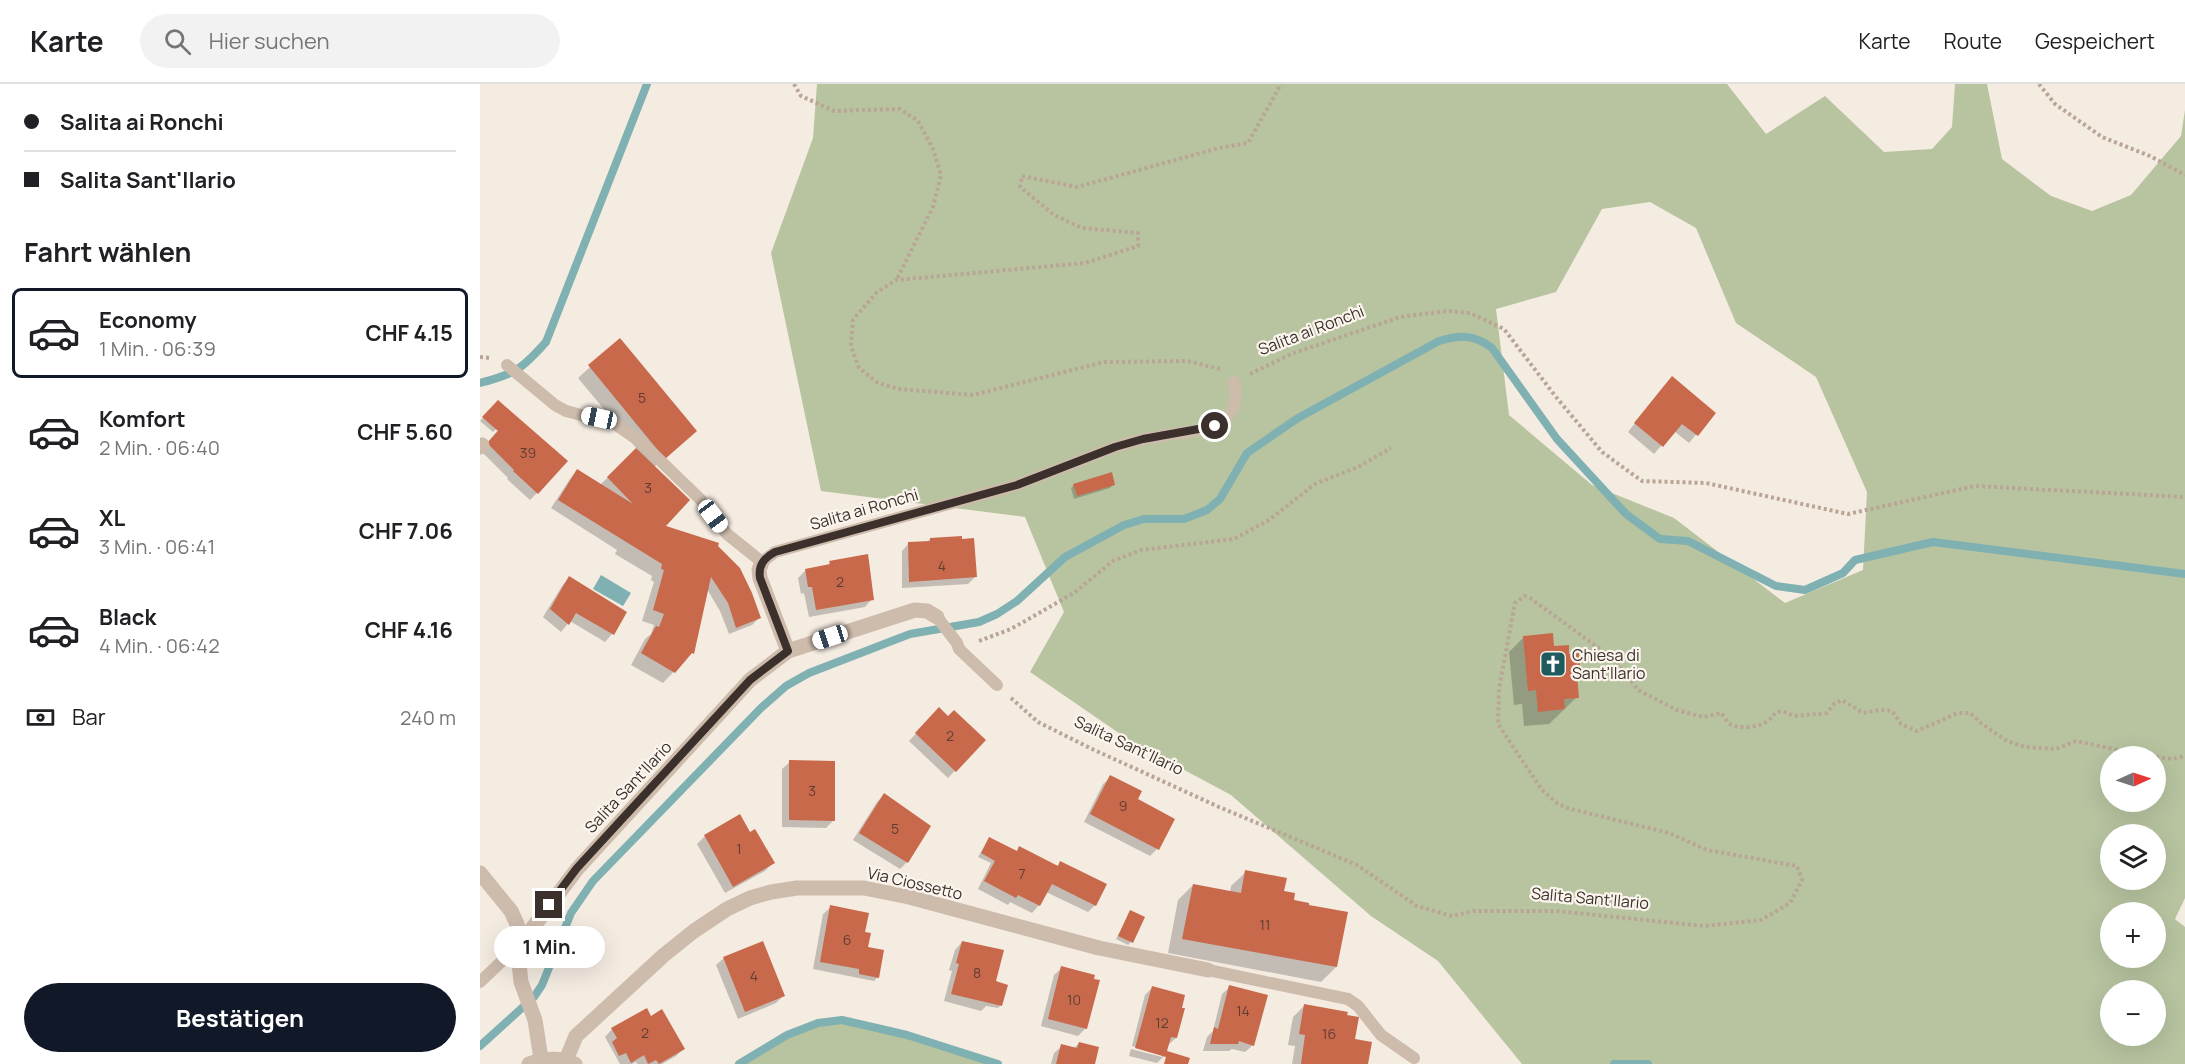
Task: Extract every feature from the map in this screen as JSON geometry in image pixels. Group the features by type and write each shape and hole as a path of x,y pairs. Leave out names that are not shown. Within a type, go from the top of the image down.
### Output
{"street":[{"path":"762,562 759,570 760,578 788,651"},
{"name":"Salita Sant'Ilario","path":"522,942 577,868 750,680 788,651 915,610 927,611 937,616"},
{"path":"480,873 511,910 522,942 519,963 524,992 535,1020 535,1062 570,1062"},
{"name":"Via Ciossetto","path":"570,1062 576,1036 664,955 694,931 727,909 750,898 789,890 833,887 864,888 909,897 1099,948 1208,970"}],"lane":[{"path":"512,369 555,405 566,411 615,424 641,442 700,499 727,534 762,562"},
{"name":"Salita ai Ronchi","path":"762,562 775,552 1017,485 1115,447 1143,439 1215,426 1226,418 1233,408 1236,394 1234,382"},
{"path":"937,616 958,646 997,685"},
{"path":"480,982 522,942"},
{"path":"1208,970 1348,999 1358,1006 1381,1035 1414,1058"}],"path":[{"path":"794,84 801,96 834,111 900,109 918,122 933,149 940,175 933,207 896,280"},
{"path":"1234,382 1222,370 1205,364 1175,361 1104,362 973,395 899,389 878,383 860,368 851,346 853,320 876,293 896,280 1084,263 1138,246 1138,233 1082,228 1054,215 1020,187 1022,176 1077,187 1219,148 1248,143 1281,84"},
{"path":"2039,84 2055,104 2102,137 2150,156 2185,175"},
{"name":"Salita ai Ronchi","path":"1234,382 1291,354 1400,316 1448,311 1470,313 1504,329 1602,452 1642,481 1706,483 1848,514 1975,486 2185,497"},
{"path":"958,646 1020,624 1074,593 1113,561 1141,550 1234,539 1269,520 1315,484 1358,467 1391,448"},
{"name":"Salita Sant'Ilario","path":"997,685 1038,722 1219,807 1357,865 1417,906 1452,916 1473,911 1556,911 1704,926 1727,924 1761,920 1790,903 1802,880 1797,866 1707,850 1669,833 1584,813 1557,803 1542,790 1498,724 1499,688 1515,603 1525,596 1615,660 1638,690 1677,710 1703,717 1721,713 1730,724 1741,727 1758,725 1768,720 1774,713 1783,711 1794,716 1827,713 1834,704 1842,700 1863,713 1880,710 1892,711 1901,724 1917,731 1958,713 1970,713 2007,741 2025,747 2056,749 2076,741 2100,746"},
{"path":"2166,758 2185,756"}],"green space":[{"path":"817,84 1727,84 1766,134 1825,96 1884,152 1932,149 1952,127 1955,84 1987,84 2002,159 2051,196 2092,211 2131,195 2181,136 2185,110 2185,898 2175,919 2185,927 2185,1064 1522,1064 1438,961 1371,916 1231,795 1132,742 1030,672 1064,612 1025,517 821,491 771,253 813,138","holes":["1650,202 1696,228 1736,323 1816,377 1867,492 1863,570 1785,603 1674,518 1592,485 1509,415 1496,309 1556,292 1602,209"]},
{"path":"842,1020 907,1035 998,1064 739,1064 775,1041 801,1029 828,1021"}],"water":[{"path":"601,575 631,593 623,606 593,589"}],"building":[{"path":"620,338 697,431 665,459 588,365"},
{"path":"1672,376 1716,413 1698,436 1682,424 1663,447 1634,423"},
{"path":"498,400 568,461 538,494 487,443 498,431 482,417"},
{"path":"636,448 690,500 666,526 719,543 718,546 740,568 761,618 736,628 728,603 711,577 694,654 692,653 675,673 641,653 656,626 659,627 664,614 653,610 664,570 661,569 662,564 558,500 577,469 633,504 607,477"},
{"path":"1112,472 1115,485 1077,496 1073,484"},
{"path":"962,536 962,539 974,538 977,577 909,582 908,542"},
{"path":"868,554 874,600 816,610 812,587 808,587 805,569 830,564 829,561"},
{"path":"569,576 627,612 614,635 576,613 569,625 550,609"},
{"name":"Chiesa di Sant'Ilario","path":"1553,633 1554,646 1569,645 1569,654 1579,653 1581,675 1577,675 1579,698 1564,699 1565,709 1538,712 1536,690 1528,691 1523,636"},
{"path":"939,707 948,716 954,710 986,740 956,772 915,733"},
{"path":"789,760 835,761 835,821 789,820"},
{"path":"1110,775 1142,791 1138,799 1175,819 1159,850 1090,814"},
{"path":"884,793 931,826 908,863 859,833"},
{"path":"740,814 750,832 755,829 775,863 733,887 704,835"},
{"path":"989,837 1017,851 1019,846 1058,866 1060,861 1107,884 1096,906 1052,884 1040,906 1018,895 1016,898 984,881 995,861 981,853"},
{"path":"1245,870 1287,878 1284,891 1295,893 1294,900 1348,912 1337,967 1182,939 1193,884 1241,893"},
{"path":"830,905 869,913 865,932 871,933 868,947 884,950 879,978 859,974 859,969 820,962"},
{"path":"1130,910 1145,917 1133,943 1118,936"},
{"path":"763,941 785,996 745,1012 723,957"},
{"path":"962,941 1004,950 996,981 1008,985 1002,1006 951,994"},
{"path":"1061,966 1095,975 1094,979 1100,980 1087,1029 1048,1019"},
{"path":"1229,985 1268,995 1254,1046 1239,1041 1238,1044 1210,1044 1214,1027 1218,1029"},
{"path":"1152,986 1185,995 1182,1008 1185,1008 1177,1038 1171,1037 1167,1051 1190,1058 1188,1064 1164,1064 1166,1057 1135,1048"},
{"path":"1304,1004 1348,1012 1347,1015 1359,1017 1355,1039 1372,1042 1368,1064 1301,1064 1305,1035 1299,1034"},
{"path":"647,1008 651,1016 662,1009 685,1049 659,1064 656,1060 648,1064 644,1055 631,1063 626,1053 619,1056 612,1042 617,1038 611,1028"},
{"path":"1079,1042 1099,1047 1095,1064 1056,1064 1061,1044 1077,1048"}],"waterway":[{"path":"480,383 502,377 517,369 546,342 647,84"},
{"path":"480,1046 534,997 542,985 571,913 593,881 761,708 786,686 809,673 910,634 979,622 997,614 1017,601 1065,557 1124,525 1144,519 1184,519 1207,510 1220,499 1247,453 1298,418 1439,341 1467,337 1479,340 1492,348 1557,439 1626,514 1660,539 1688,541 1776,586 1805,590 1843,573 1855,560 1933,542 2185,574"},
{"path":"739,1064 787,1035 818,1023 842,1020 907,1035 998,1064"},
{"path":"1614,1064 1648,1064"}],"place":[{"name":"Chiesa di Sant'Ilario","path":"1553,664"}],"route":[{"path":"549,905 577,868 750,680 788,651 760,578 760,565 768,556 775,552 1017,485 1115,447 1143,439 1215,426"}]}
